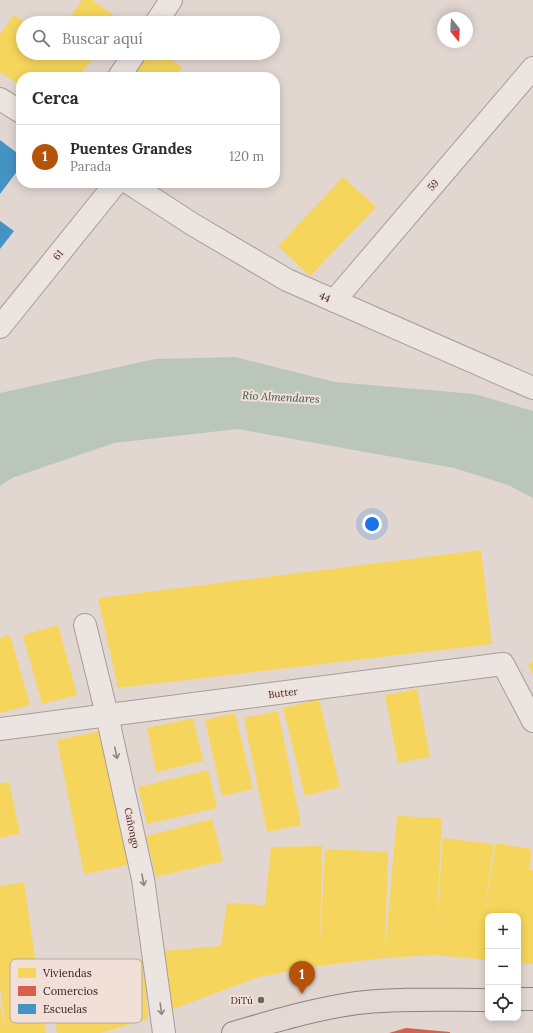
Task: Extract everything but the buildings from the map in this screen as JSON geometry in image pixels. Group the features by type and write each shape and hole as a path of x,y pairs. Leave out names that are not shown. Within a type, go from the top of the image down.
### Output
{"main road":[{"path":"521,999 533,999"},
{"path":"233,1033 305,1013 357,1003 396,1000 485,1000"}],"street":[{"path":"161,16 171,0"},
{"path":"122,72 130,60"},
{"name":"59","path":"334,301 533,68"},
{"path":"0,98 16,109"},
{"name":"61","path":"0,327 112,188"},
{"name":"44","path":"138,188 192,224 287,280 533,388"},
{"name":"Cañongo","path":"85,625 107,715 143,879 164,1033"},
{"name":"Butter","path":"0,729 503,664 533,721"}],"water":[{"name":"Río Almendares","path":"235,357 335,382 475,394 533,411 533,498 508,485 454,468 238,429 114,443 12,478 0,486 0,393 155,359"}],"place":[{"name":"Puentes Grandes","path":"302,994"},
{"name":"DiTú","path":"261,1000"}]}
